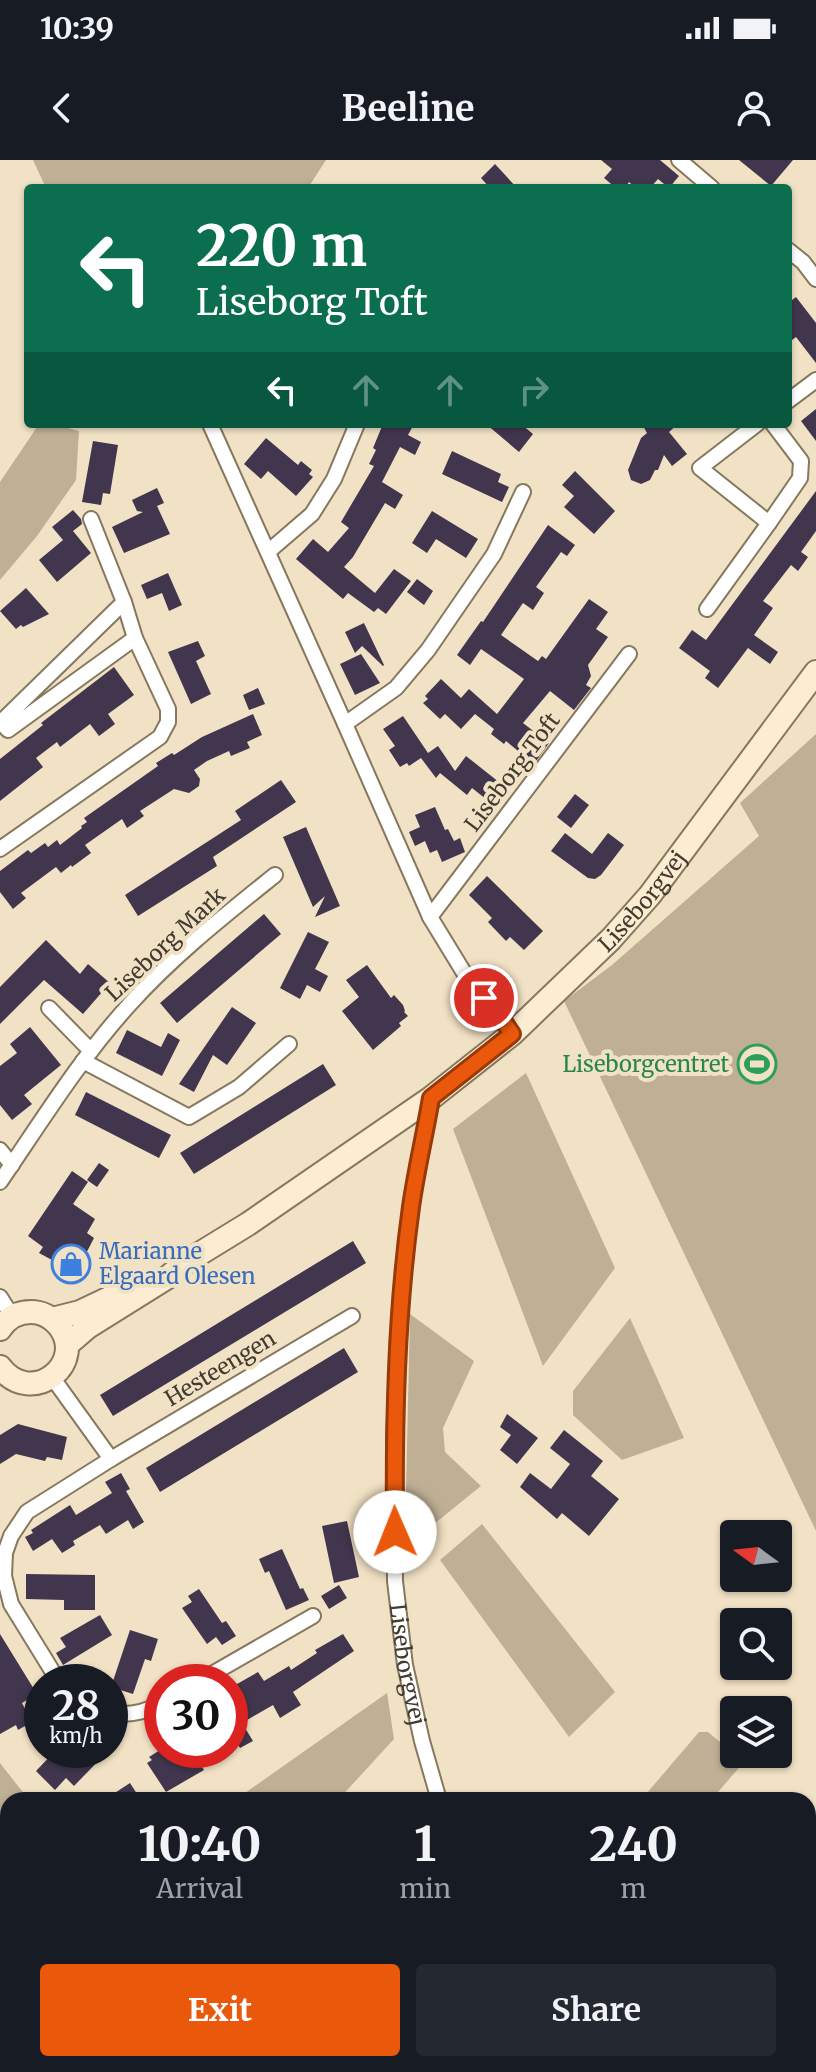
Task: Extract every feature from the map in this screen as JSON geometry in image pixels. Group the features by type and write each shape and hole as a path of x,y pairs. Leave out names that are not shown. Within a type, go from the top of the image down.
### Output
{"street":[{"path":"679,160 706,184"},
{"path":"792,254 815,274"},
{"path":"792,398 816,380"},
{"path":"212,428 430,917 466,976 512,1034"},
{"path":"269,551 312,514 334,479 355,428"},
{"path":"752,428 700,468 769,523"},
{"path":"707,609 800,478 801,461 776,428"},
{"path":"345,724 396,688 428,650 494,554 523,492"},
{"path":"0,849 160,737 168,722 168,709 135,638 91,519"},
{"path":"124,602 1,722 8,730 135,638"},
{"name":"Liseborg Toft","path":"430,917 629,654"},
{"name":"Liseborgvej","path":"67,1345 88,1327 248,1224 431,1098 512,1034 611,939 650,895 816,672"},
{"name":"Liseborg Mark","path":"0,1182 87,1056 130,1004 199,937 275,875"},
{"path":"49,1008 87,1056 189,1117 239,1087 289,1044"},
{"name":"Liseborgvej","path":"431,1098 411,1206 400,1307 394,1440 395,1581 405,1665 437,1792"},
{"path":"0,1150 12,1165"},
{"name":"Liseborgvej","path":"52,1319 80,1312 186,1262"},
{"path":"2,1372 16,1381 41,1383 60,1368 67,1345 60,1326 43,1314 4,1314"},
{"name":"Hesteengen","path":"48,1664 11,1604 4,1576 5,1553 11,1536 27,1512 352,1316"},
{"path":"52,1377 111,1459"},
{"path":"229,1664 313,1616"}],"shaded area":[{"path":"33,160 326,160 311,184 44,184"},
{"path":"36,428 79,431 76,480 37,536 0,580 0,482"},
{"path":"816,734 816,1531 564,1001 612,965 759,836 740,803"},
{"path":"526,1073 615,1268 543,1366 453,1129"},
{"path":"410,1314 474,1361 443,1428 445,1452 481,1486 413,1541 405,1533"},
{"path":"630,1318 684,1438 622,1460 573,1415 573,1391"},
{"path":"482,1524 615,1692 569,1737 440,1560"},
{"path":"387,1693 394,1739 345,1792 246,1792"},
{"path":"699,1732 708,1732 720,1742 720,1768 739,1768 718,1792 648,1792"},
{"path":"0,1763 23,1792 0,1792"}],"building":[{"path":"601,160 660,160 679,176 672,184 664,184 658,179 654,184 611,184 604,178 612,169"},
{"path":"739,160 793,160 773,184 769,184"},
{"path":"495,164 513,184 486,184 481,178"},
{"path":"796,297 816,323 816,363 796,337 792,340 792,300"},
{"path":"816,409 816,441 801,421"},
{"path":"381,428 412,428 408,435 421,442 415,455 400,447 382,482 403,495 395,509 385,503 344,567 375,593 394,569 411,581 386,614 378,608 374,612 348,593 343,599 296,559 313,539 328,552 349,528 341,522 374,466 369,464 376,450 373,448"},
{"path":"491,428 526,428 533,434 519,452"},
{"path":"644,428 674,428 669,432 687,454 672,466 664,455 658,470 650,480 641,484 631,480 628,470 641,438 647,433"},
{"path":"266,438 298,465 301,461 312,470 309,474 313,477 296,496 268,471 261,479 244,464"},
{"path":"93,441 118,445 110,494 103,493 101,505 82,502"},
{"path":"452,451 501,474 498,482 509,487 502,502 442,474"},
{"path":"575,471 615,511 594,534 564,507 574,496 562,485"},
{"path":"157,488 164,503 157,506 170,534 124,553 112,527 143,512 137,511 132,500"},
{"path":"816,491 816,531 801,552 808,557 798,571 791,565 763,601 773,608 754,635 778,652 770,664 748,648 718,688 705,678 710,671 679,648 692,630 706,640"},
{"path":"73,510 82,524 73,531 91,553 57,582 39,560 63,540 52,527"},
{"path":"432,511 478,539 466,558 436,539 427,553 412,543"},
{"path":"548,525 575,545 567,556 561,552 536,587 544,593 533,610 523,603 501,635 538,661 542,656 546,659 589,599 608,612 596,629 608,637 588,665 591,676 586,685 591,688 574,710 550,691 523,723 549,743 534,764 506,741 504,744 491,734 494,729 475,714 461,729 445,714 440,719 423,703 428,699 425,696 441,679 461,698 469,689 497,714 524,679 481,649 470,665 457,655"},
{"path":"168,573 182,605 169,611 162,593 147,599 141,585"},
{"path":"417,579 433,591 424,605 407,592"},
{"path":"26,588 49,614 16,629 0,611"},
{"path":"364,623 383,666 362,646 355,653 345,632"},
{"path":"198,641 205,656 196,661 211,694 191,704 168,652"},
{"path":"361,654 380,683 355,695 340,664"},
{"path":"114,667 134,695 108,714 115,724 99,736 90,724 60,747 57,742 36,758 43,767 0,801 0,759"},
{"path":"258,688 265,704 249,710 243,695"},
{"path":"253,714 262,735 247,742 250,748 231,756 229,751 194,770 200,779 199,786 189,793 174,789 140,811 144,816 127,828 122,819 85,845 91,853 72,867 61,873 56,867 21,893 26,898 13,909 0,892 0,871 28,850 31,853 45,843 48,847 57,840 60,845 82,828 87,822 84,818 158,766 156,763 202,737"},
{"path":"403,716 428,753 438,746 455,771 466,756 509,790 496,807 472,788 467,795 440,773 436,778 421,758 409,766 407,763 400,767 389,750 395,746 383,729"},
{"path":"281,780 296,802 213,857 217,866 138,916 125,895 241,820 235,811"},
{"path":"575,794 589,805 571,828 557,817"},
{"path":"435,807 445,830 448,829 454,841 460,838 465,852 442,862 437,850 430,853 425,841 415,846 409,832 420,827 415,815"},
{"path":"306,827 340,906 315,917 325,896 313,907 283,837"},
{"path":"565,833 592,854 608,833 624,845 601,875 595,879 588,878 551,851"},
{"path":"487,876 543,931 524,950 510,937 506,941 488,922 492,918 469,895"},
{"path":"264,914 281,934 177,1023 160,1003"},
{"path":"308,932 329,942 315,969 328,976 320,992 307,985 300,999 280,988"},
{"path":"46,940 80,974 88,964 110,983 83,1014 44,980 0,1024 0,987"},
{"path":"367,965 391,998 394,995 403,1005 408,1016 373,1050 342,1011 359,997 346,980"},
{"path":"232,1007 256,1023 227,1065 213,1055 194,1092 179,1084"},
{"path":"30,1027 61,1065 24,1095 32,1104 12,1120 0,1105 0,1066 17,1053 10,1044"},
{"path":"127,1030 161,1047 168,1033 180,1040 162,1076 116,1053"},
{"path":"323,1064 336,1085 194,1174 180,1153"},
{"path":"86,1092 171,1135 159,1158 75,1115"},
{"path":"99,1163 109,1170 97,1187 87,1180"},
{"path":"72,1171 88,1182 73,1204 95,1219 87,1233 94,1238 76,1273 39,1253 43,1247 28,1236"},
{"path":"353,1241 366,1263 113,1416 100,1395"},
{"path":"344,1348 358,1372 160,1492 146,1468"},
{"path":"507,1414 538,1438 517,1464 500,1450 511,1435 500,1427"},
{"path":"18,1424 67,1437 62,1460 47,1457 45,1461 16,1454 0,1464 0,1435"},
{"path":"564,1430 603,1461 591,1476 619,1499 589,1536 562,1513 557,1519 520,1487 530,1473 551,1489 570,1464 550,1448"},
{"path":"121,1473 130,1489 126,1491 144,1522 133,1529 128,1520 106,1534 100,1525 73,1541 75,1545 62,1553 52,1539 33,1551 25,1537 33,1533 31,1530 70,1505 76,1515 112,1493 105,1482"},
{"path":"347,1521 359,1577 334,1583 322,1526"},
{"path":"282,1549 300,1589 303,1588 309,1600 286,1610 269,1571 265,1573 259,1559"},
{"path":"26,1574 95,1575 95,1610 64,1610 64,1600 26,1599"},
{"path":"339,1585 347,1598 329,1609 321,1596"},
{"path":"199,1589 222,1623 226,1621 236,1636 222,1645 216,1637 207,1644 182,1608 192,1602 188,1596"},
{"path":"100,1615 112,1635 65,1664 56,1653 66,1647 60,1638"},
{"path":"130,1630 158,1639 151,1661 145,1659 133,1694 128,1692 128,1664 119,1664"},
{"path":"0,1634 24,1673 24,1727 18,1730 16,1725 0,1734"},
{"path":"343,1634 354,1651 293,1692 301,1705 280,1718 273,1705 248,1720 248,1678 258,1672 264,1681 289,1666 291,1670 317,1653 315,1650"},
{"path":"39,1768 92,1768 74,1786 66,1778 55,1790 36,1771"},
{"path":"150,1768 204,1770 166,1792"},
{"path":"130,1783 136,1792 116,1792"}],"place":[{"name":"Liseborgcentret","path":"757,1064"},
{"name":"Marianne Elgaard Olesen","path":"71,1264"}],"route":[{"path":"395,1532 394,1440 400,1307 411,1206 431,1098 512,1034 484,998"}]}
